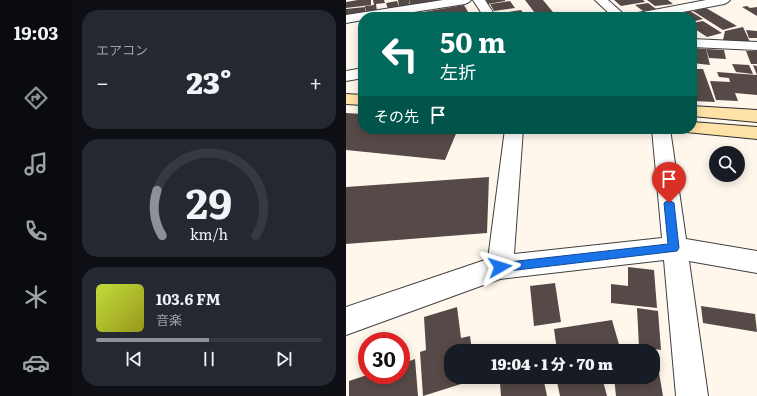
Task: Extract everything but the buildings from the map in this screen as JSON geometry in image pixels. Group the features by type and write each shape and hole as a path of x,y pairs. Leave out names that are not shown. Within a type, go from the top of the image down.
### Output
{"street":[{"path":"390,12 465,0"},
{"path":"479,0 487,12"},
{"path":"601,0 615,12"},
{"path":"663,12 724,0"},
{"path":"346,19 358,17"},
{"path":"697,42 757,46"},
{"path":"346,76 358,74"},
{"path":"346,86 358,86"},
{"path":"346,99 358,100"},
{"path":"697,111 757,116"},
{"path":"697,128 757,133"},
{"path":"500,267 513,134"},
{"path":"662,134 692,396"},
{"path":"346,321 500,267 674,248 757,262"}],"route":[{"path":"500,267 674,248 669,203"}]}
